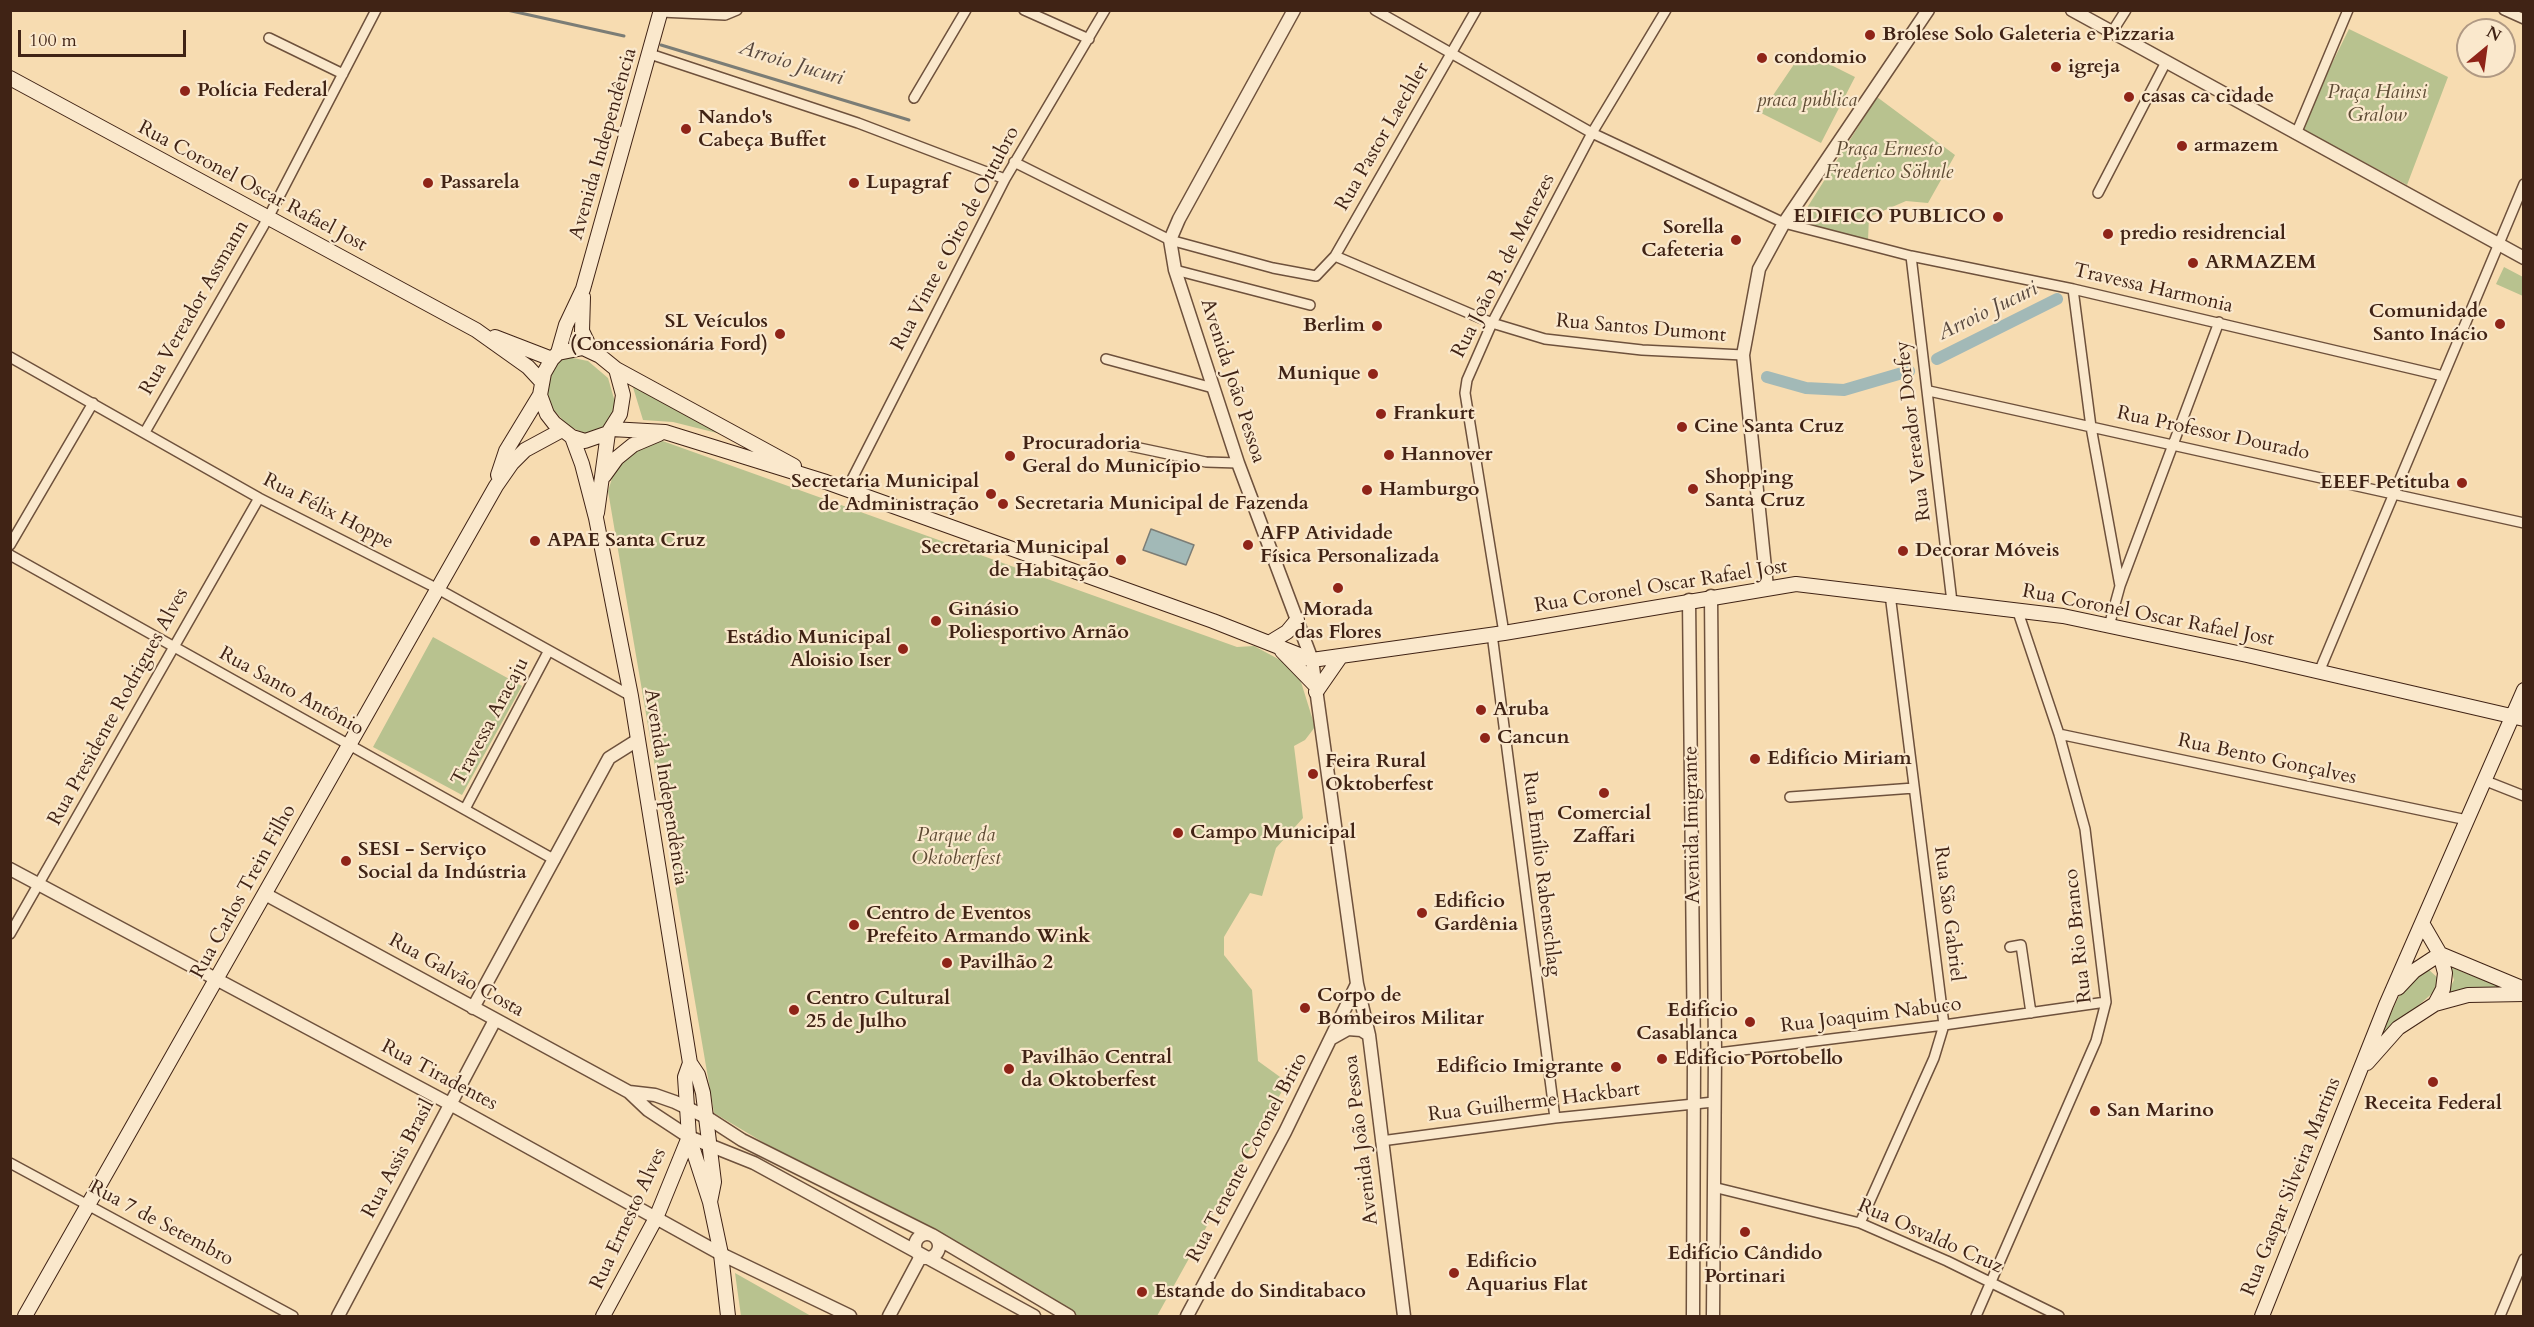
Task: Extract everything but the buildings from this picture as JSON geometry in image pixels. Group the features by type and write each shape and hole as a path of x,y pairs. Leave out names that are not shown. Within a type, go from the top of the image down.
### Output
{"main road":[{"name":"Avenida Independência","path":"584,289 661,11"},
{"name":"Rua Coronel Oscar Rafael Jost","path":"12,81 476,330 528,367 541,388"},
{"path":"584,289 582,331 592,352"},
{"path":"584,289 566,325 541,388 547,414 567,434 585,441 610,431 665,432 847,489 1312,660"},
{"name":"Rua Coronel Oscar Rafael Jost","path":"476,330 555,356"},
{"path":"555,356 583,348 592,352 616,369 738,437 826,482"},
{"path":"610,431 620,414 623,395 616,369"},
{"name":"Rua Carlos Trein Filho","path":"496,486 506,451 541,388"},
{"name":"Avenida Independência","path":"596,518 610,431"},
{"path":"603,478 617,458 633,445 665,432"},
{"name":"Avenida Independência","path":"567,434 582,464 596,518 631,696 636,741 690,1063 699,1075 708,1118 714,1182 710,1202"},
{"name":"Rua Carlos Trein Filho","path":"25,1317 496,486 512,463 525,450 567,434"},
{"path":"727,452 738,437"},
{"name":"Rua Coronel Oscar Rafael Jost","path":"1312,660 1498,634 1711,596 1796,584 2017,609 2109,626 2518,717"},
{"path":"1272,644 1297,620"},
{"path":"1272,644 1316,689 1341,656"},
{"name":"Rua Gaspar Silveira Martins","path":"2262,1317 2386,1005 2467,820 2518,717 2523,690"},
{"path":"2422,923 2440,954 2445,973 2443,989 2435,1004"},
{"path":"2440,954 2523,991"},
{"path":"2386,1005 2414,970 2440,954"},
{"name":"Rua Gaspar Silveira Martins","path":"2359,1072 2398,1028 2435,1004 2468,995 2523,991"},
{"name":"Avenida Independência","path":"690,1063 685,1077 689,1137 702,1184 710,1202 721,1254 728,1317"},
{"name":"Rua Ernesto Alves","path":"603,1317 656,1218 689,1137"}],"street":[{"name":"Rua Vereador Assmann","path":"145,432 268,218 376,10"},
{"path":"661,11 725,15 737,10"},
{"path":"914,98 966,10"},
{"path":"1024,10 1089,39"},
{"name":"Rua Vinte e Oito de Outubro","path":"847,489 1014,162 1105,10"},
{"path":"1014,162 1170,240 1179,219 1294,10"},
{"name":"Travessa Harmonia","path":"1375,10 1592,133 1784,223 1911,256 2073,289 2443,376"},
{"name":"Rua Pastor Laechler","path":"1170,240 1273,268 1316,276 1335,256 1476,10"},
{"name":"Rua João B. de Menezes","path":"1498,634 1465,393 1467,380 1492,323 1592,133 1666,10"},
{"path":"1767,587 1743,355 1760,269 1784,223 1928,10"},
{"path":"2072,10 2523,258"},
{"path":"2112,32 2126,10"},
{"path":"2296,134 2348,10"},
{"path":"2504,10 2523,19"},
{"path":"269,38 343,74"},
{"path":"650,54 858,123 1005,179"},
{"path":"2098,193 2166,62"},
{"path":"2319,672 2396,493 2523,184"},
{"name":"Avenida João Pessoa","path":"1170,240 1175,270 1238,463 1312,660 1357,984 1369,1035 1404,1317"},
{"name":"Rua Santos Dumont","path":"1335,256 1492,323 1545,339 1743,355"},
{"name":"Rua Vereador Dorfey","path":"1911,256 1929,391 1952,602"},
{"path":"1175,270 1310,304"},
{"path":"2073,289 2091,427 2120,586"},
{"path":"2109,626 2120,586 2219,322"},
{"name":"Rua Félix Hoppe","path":"10,357 259,498 438,589 631,696"},
{"path":"1107,359 1213,388"},
{"name":"Rua Professor Dourado","path":"1929,391 2523,523"},
{"path":"10,545 93,403"},
{"path":"1130,446 1206,462 1238,463"},
{"name":"Rua Presidente Rodrigues Alves","path":"10,934 259,498"},
{"name":"Rua Santo Antônio","path":"10,555 172,648 555,860"},
{"name":"Rua São Gabriel","path":"1860,1223 1934,1058 1944,1025 1890,594"},
{"name":"Avenida Imigrante","path":"1711,596 1715,1053 1713,1317"},
{"name":"Avenida Imigrante","path":"1689,600 1694,1056 1692,1103 1693,1317"},
{"name":"Rua Rio Branco","path":"1976,1317 2096,1041 2106,1002 2085,829 2059,734 2017,609"},
{"name":"Rua Emílio Rabenschlag","path":"1498,634 1555,1118"},
{"name":"Travessa Aracaju","path":"465,809 548,652"},
{"path":"1689,665 1710,664"},
{"name":"Rua Bento Gonçalves","path":"2059,734 2467,820"},
{"path":"473,1008 609,758 636,741"},
{"path":"2486,781 2523,796"},
{"path":"1790,798 1914,788"},
{"name":"Rua Tiradentes","path":"10,869 450,1104 721,1254 850,1317"},
{"name":"Rua Galvão Costa","path":"266,894 629,1092 648,1110 689,1137 754,1163 1034,1317"},
{"path":"2010,947 2021,945 2031,1013"},
{"name":"Rua Tenente Coronel Brito","path":"1187,1317 1332,1038 1357,984"},
{"name":"Rua Joaquim Nabuco","path":"1715,1053 1944,1025 2106,1002"},
{"name":"Rua Assis Brasil","path":"338,1317 495,1020"},
{"path":"1332,1038 1348,1029 1361,1030 1369,1035"},
{"path":"1694,1056 1715,1053"},
{"name":"Rua Galvão Costa","path":"629,1092 655,1095 708,1118 742,1140 932,1235 1069,1317"},
{"path":"1692,1103 1714,1102"},
{"name":"Rua Guilherme Hackbart","path":"1381,1141 1692,1103"},
{"name":"Rua 7 de Setembro","path":"10,1163 293,1317"},
{"name":"Rua Osvaldo Cruz","path":"1713,1187 1860,1223 1990,1282 2059,1317"},
{"path":"919,1235 932,1235 940,1242 939,1252 929,1258 921,1256 915,1250 915,1239 919,1235"},
{"path":"889,1317 921,1256"},
{"path":"2500,1317 2523,1259"}],"green space":[{"name":"Praça Hainsi Gralow","path":"2349,29 2448,77 2407,185 2300,128"},
{"name":"praca publica","path":"1803,51 1855,77 1821,143 1761,113"},
{"name":"Praça Ernesto Frederico Söhnle","path":"1877,97 1955,155 1928,203 1906,201 1869,217 1868,240 1798,222"},
{"path":"2504,267 2523,277 2523,296 2496,284"},
{"path":"568,357 588,361 608,378 615,402 615,412 606,428 590,434 582,432 568,426 552,408 546,387 549,371"},
{"path":"632,384 725,435 673,422 643,420"},
{"name":"Parque da Oktoberfest","path":"657,439 1237,647 1254,646 1297,669 1315,727 1305,740 1294,746 1303,818 1276,848 1262,896 1250,893 1224,937 1224,955 1252,990 1258,1061 1287,1082 1157,1316 1077,1316 987,1260 884,1203 808,1169 714,1113 608,491 616,466 631,452"},
{"path":"433,637 522,686 462,795 373,747"},
{"path":"2450,967 2501,987 2448,992 2454,980"},
{"path":"2428,969 2439,979 2436,990 2378,1041 2409,980"},
{"path":"735,1273 811,1316 741,1316"}],"water":[{"path":"1151,529 1194,545 1186,565 1143,550"}],"waterway":[{"name":"Arroio Jucuri","path":"507,10 624,36"},
{"name":"Arroio Jucuri","path":"661,45 909,120"},
{"name":"Arroio Jucuri","path":"1937,359 2057,299"},
{"name":"Arroio Jucuri","path":"1767,377 1806,388 1844,390 1909,371"}],"place":[{"name":"Brolese Solo Galeteria e Pizzaria","path":"1870,35"},
{"name":"condomio","path":"1762,58"},
{"name":"igreja","path":"2056,67"},
{"name":"Polícia Federal","path":"185,91"},
{"name":"casas ca cidade","path":"2129,97"},
{"name":"Nando's Cabeça Buffet","path":"686,129"},
{"name":"armazem","path":"2182,146"},
{"name":"Passarela","path":"428,183"},
{"name":"Lupagraf","path":"854,183"},
{"name":"EDIFICO PUBLICO","path":"1998,217"},
{"name":"predio residrencial","path":"2108,234"},
{"name":"Sorella Cafeteria","path":"1736,240"},
{"name":"ARMAZEM","path":"2193,263"},
{"name":"Comunidade Santo Inácio","path":"2500,324"},
{"name":"Berlim","path":"1377,326"},
{"name":"SL Veículos (Concessionária Ford)","path":"780,334"},
{"name":"Munique","path":"1373,374"},
{"name":"Frankurt","path":"1381,414"},
{"name":"Cine Santa Cruz","path":"1682,427"},
{"name":"Hannover","path":"1389,455"},
{"name":"Procuradoria Geral do Município","path":"1010,456"},
{"name":"EEEF Petituba","path":"2462,483"},
{"name":"Shopping Santa Cruz","path":"1693,489"},
{"name":"Hamburgo","path":"1367,490"},
{"name":"Secretaria Municipal de Administração","path":"991,494"},
{"name":"Secretaria Municipal de Fazenda","path":"1003,504"},
{"name":"APAE Santa Cruz","path":"535,541"},
{"name":"AFP Atividade Física Personalizada","path":"1248,545"},
{"name":"Decorar Móveis","path":"1903,551"},
{"name":"Secretaria Municipal de Habitação","path":"1121,560"},
{"name":"Morada das Flores","path":"1338,588"},
{"name":"Ginásio Poliesportivo Arnão","path":"936,621"},
{"name":"Estádio Municipal Aloisio Iser","path":"903,649"},
{"name":"Aruba","path":"1481,710"},
{"name":"Cancun","path":"1485,738"},
{"name":"Edifício Miriam","path":"1755,759"},
{"name":"Feira Rural Oktoberfest","path":"1313,774"},
{"name":"Comercial Zaffari","path":"1604,793"},
{"name":"Campo Municipal","path":"1178,833"},
{"name":"SESI - Serviço Social da Indústria","path":"346,861"},
{"name":"Edifício Gardênia","path":"1422,913"},
{"name":"Centro de Eventos Prefeito Armando Wink","path":"854,925"},
{"name":"Pavilhão 2","path":"947,963"},
{"name":"Corpo de Bombeiros Militar","path":"1305,1008"},
{"name":"Centro Cultural 25 de Julho","path":"794,1010"},
{"name":"Edifício Casablanca","path":"1750,1022"},
{"name":"Edifício Portobello","path":"1662,1059"},
{"name":"Edifício Imigrante","path":"1616,1067"},
{"name":"Pavilhão Central da Oktoberfest","path":"1009,1069"},
{"name":"Receita Federal","path":"2433,1082"},
{"name":"San Marino","path":"2095,1111"},
{"name":"Edifício Cândido Portinari","path":"1745,1232"},
{"name":"Edifício Aquarius Flat","path":"1454,1273"},
{"name":"Estande do Sinditabaco","path":"1142,1292"}]}
